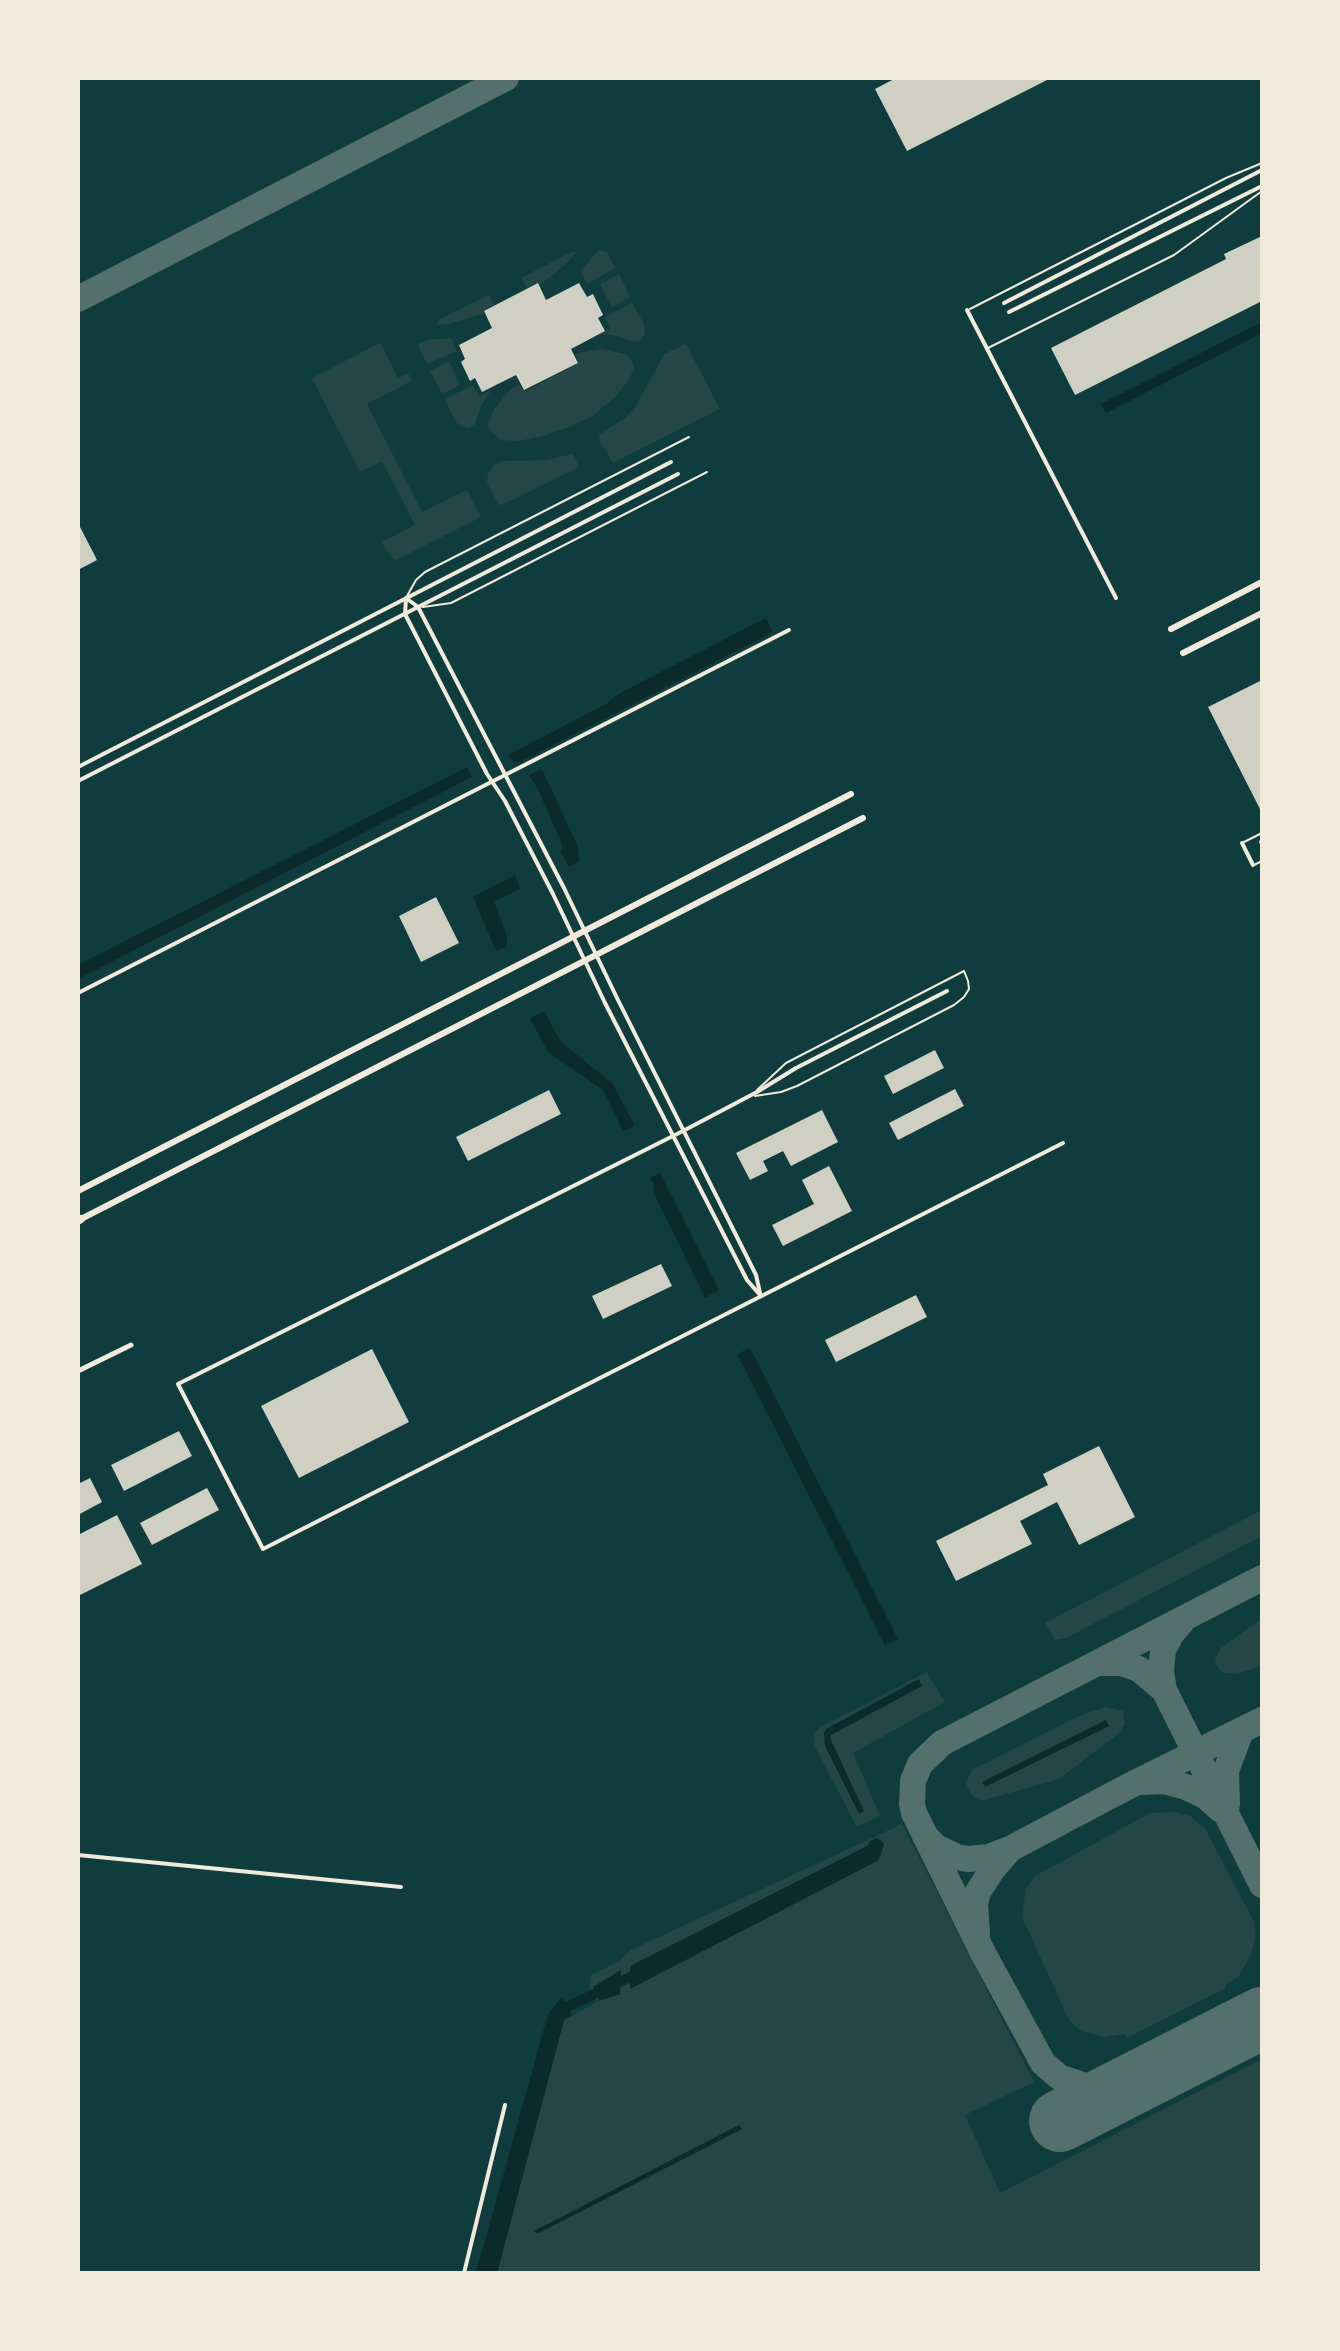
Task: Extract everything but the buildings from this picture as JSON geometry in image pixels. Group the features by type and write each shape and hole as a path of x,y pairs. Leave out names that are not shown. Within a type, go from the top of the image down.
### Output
{"main road":[{"path":"1171,629 1262,582"},
{"path":"1183,653 1262,613"},
{"path":"78,1191 851,794"},
{"path":"79,1220 863,818"}],"street":[{"path":"1004,303 1262,170"},
{"path":"1009,312 1262,188"},
{"path":"967,310 1116,598"},
{"path":"78,767 671,462"},
{"path":"78,781 678,474"},
{"path":"406,598 418,607 596,954 756,1275 760,1295"},
{"path":"406,598 405,614 492,782 505,801 747,1280 760,1295"},
{"path":"78,993 789,630"},
{"path":"1242,843 1253,865"},
{"path":"947,991 796,1068 683,1131 178,1384 263,1549 1063,1143"},
{"path":"78,1371 131,1345"},
{"path":"78,1855 401,1887"},
{"path":"464,2273 505,2105"}],"lane":[{"path":"967,310 1226,178 1262,163"},
{"path":"987,349 1181,250 1262,188"},
{"path":"406,598 416,580 425,572 689,437"},
{"path":"418,607 451,603 707,472"},
{"path":"1242,843 1262,833"},
{"path":"1253,865 1262,861"},
{"path":"964,971 969,989 954,1005 797,1086 781,1092 751,1095 786,1063 964,971"}],"shaded area":[{"path":"599,250 607,252 615,268 587,284 580,271"},
{"path":"574,251 576,253 553,275 539,285 537,283 527,288 521,278"},
{"path":"619,274 630,297 612,307 600,284"},
{"path":"489,295 494,305 484,313 436,325 438,320"},
{"path":"632,303 644,324 645,333 641,340 635,342 600,334 610,329 605,317"},
{"path":"1262,322 1262,333 1106,413 1101,404"},
{"path":"451,338 457,351 427,364 419,344 427,340"},
{"path":"380,343 398,378 408,373 412,381 367,404 422,512 467,490 481,517 396,560 382,542 415,525 382,461 360,472 312,378"},
{"path":"686,344 720,409 613,463 599,440 600,434 626,417 636,406 664,354"},
{"path":"601,349 626,354 633,362 634,369 616,396 594,415 543,436 518,441 501,440 489,430 494,409 512,388 519,384 524,392 579,363 575,354"},
{"path":"449,361 460,385 442,394 430,371"},
{"path":"473,385 479,396 491,390 475,424 469,428 461,427 445,399"},
{"path":"573,454 579,467 502,505 498,504 487,483 488,473 502,461 547,460"},
{"path":"766,618 771,633 520,762 513,762 508,755 606,704 620,693"},
{"path":"467,767 472,777 78,979 78,965"},
{"path":"542,769 578,847 579,862 569,867 561,852 563,846 529,775"},
{"path":"515,875 520,889 494,902 507,936 507,947 496,951 473,897"},
{"path":"544,1011 561,1042 613,1084 635,1126 623,1131 603,1090 548,1052 530,1018"},
{"path":"660,1173 719,1290 705,1298 652,1189 654,1185 650,1178"},
{"path":"750,1348 898,1639 885,1645 737,1354"},
{"path":"1262,1510 1262,1536 1066,1638 1055,1640 1045,1623"},
{"path":"1262,1618 1262,1666 1237,1674 1223,1673 1215,1659 1221,1648"},
{"path":"927,1672 945,1702 853,1753 880,1816 857,1827 814,1745 815,1733 820,1727"},
{"path":"919,1679 922,1686 831,1735 864,1811 859,1814 825,1746 824,1733 826,1729"},
{"path":"1106,1707 1123,1711 1125,1724 1118,1734 1059,1779 981,1801 971,1795 966,1783 972,1770 1079,1716"},
{"path":"1106,1720 1109,1726 985,1787 982,1782"},
{"path":"1174,1812 1190,1816 1205,1828 1254,1922 1255,1938 1251,1955 1238,1977 1225,1985 1226,1988 1127,2038 1124,2034 1104,2037 1081,2031 1069,2020 1022,1917 1026,1888 1035,1876 1150,1813"},
{"path":"902,1824 1034,2082 965,2115 1000,2193 1262,2059 1262,2273 497,2273 564,2020 597,2002 589,1986 591,1975 619,1961 631,1950"},
{"path":"878,1838 884,1844 879,1860 630,1989 630,1966"},
{"path":"621,1970 620,1994 599,2001 593,1987"},
{"path":"562,1997 572,2016 564,2020 497,2273 476,2273 548,2014"},
{"path":"739,2125 742,2129 537,2234 534,2231"}],"waterway":[{"path":"560,2018 567,2007 641,1972"}],"taxiway":[{"path":"78,299 506,78"},
{"path":"1139,2081 1111,2087 1086,2086 1059,2077 1043,2063 983,1953 914,1813 913,1781 920,1764 942,1743 1262,1578"},
{"path":"1181,1623 1163,1650 1161,1671 1164,1690 1262,1885"},
{"path":"1098,1663 1121,1663 1139,1669 1164,1690"},
{"path":"925,1836 936,1847 957,1857 989,1857 1262,1720"},
{"path":"1227,1804 1226,1771 1241,1731"},
{"path":"1141,1782 1163,1781 1186,1787 1205,1796 1221,1810"},
{"path":"977,1934 975,1904 978,1892 1010,1849"}],"runway":[{"path":"1060,2121 1262,2018"}]}
